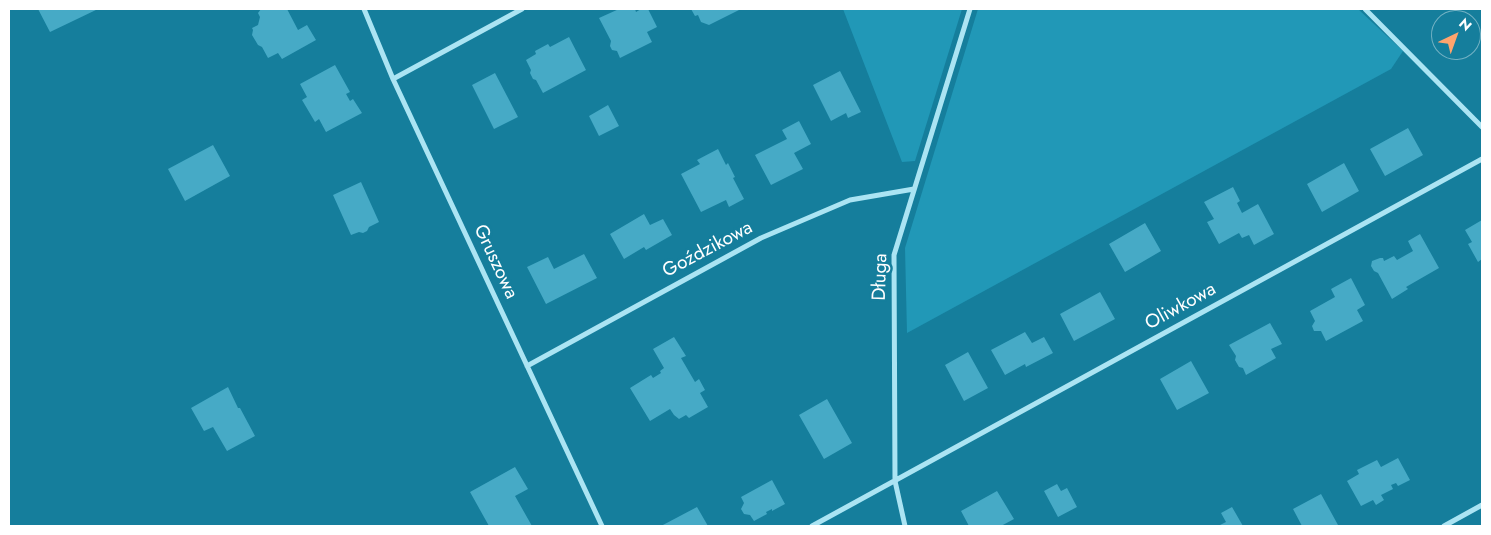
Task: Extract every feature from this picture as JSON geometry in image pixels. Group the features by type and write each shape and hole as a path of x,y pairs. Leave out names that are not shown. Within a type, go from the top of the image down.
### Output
{"street":[{"name":"Gruszowa","path":"364,9 393,79 602,526"},
{"path":"393,79 522,9"},
{"name":"Długa","path":"905,526 895,481 894,255 970,9"},
{"path":"1365,9 1482,127"},
{"name":"Oliwkowa","path":"812,526 1482,159"},
{"name":"Goździkowa","path":"527,366 761,238 850,200 914,189"},
{"path":"1444,526 1482,505"}],"shaded area":[{"path":"843,9 962,9 915,161 902,162"},
{"path":"978,9 1358,9 1403,51 1391,69 907,333 905,248"}],"building":[{"path":"38,9 98,9 50,32"},
{"path":"261,9 287,9 298,30 307,25 316,40 282,59 278,53 268,58 252,35 252,28 258,25 260,17 258,13"},
{"path":"619,9 635,9 636,12 641,9 648,9 657,27 647,32 652,42 620,58 617,51 612,50 610,46 611,41 599,18"},
{"path":"691,9 741,9 709,25 701,22 698,15 695,16"},
{"path":"569,37 586,70 543,93 536,80 533,79 526,60 536,54 535,51 548,44 550,47"},
{"path":"335,65 350,92 346,94 350,101 353,99 362,113 326,132 319,119 315,122 302,100 307,97 300,84"},
{"path":"840,71 861,112 848,118 846,113 831,121 813,85"},
{"path":"495,73 518,117 494,129 472,85"},
{"path":"608,105 619,126 599,136 589,116"},
{"path":"799,121 811,144 794,153 803,169 771,185 755,155 787,139 782,130"},
{"path":"1408,128 1423,155 1385,176 1370,149"},
{"path":"213,145 230,176 185,201 168,169"},
{"path":"718,149 726,165 728,163 735,177 733,178 744,199 729,207 726,200 701,212 681,174 700,164 697,160"},
{"path":"1344,163 1359,191 1322,212 1307,184"},
{"path":"361,182 379,222 369,227 363,233 359,232 351,235 333,195"},
{"path":"1233,187 1240,201 1237,203 1242,213 1258,204 1274,234 1254,245 1249,235 1242,238 1239,233 1219,244 1207,222 1214,219 1204,202"},
{"path":"644,214 650,225 663,219 672,235 646,250 644,247 624,259 610,234"},
{"path":"1482,220 1482,259 1478,262 1468,244 1472,242 1465,230"},
{"path":"1145,223 1161,251 1125,272 1109,244"},
{"path":"1420,234 1439,268 1406,287 1408,289 1392,299 1378,273 1371,266 1372,261 1383,258 1384,261 1394,256 1397,260 1413,251 1408,241"},
{"path":"584,254 597,278 546,304 527,267 548,257 554,269"},
{"path":"1351,278 1365,305 1357,310 1363,321 1326,341 1321,331 1314,331 1312,326 1315,321 1310,311 1335,297 1331,289"},
{"path":"1100,292 1115,319 1074,341 1060,314"},
{"path":"1270,323 1282,344 1271,349 1276,358 1246,375 1243,368 1239,367 1235,360 1236,356 1229,345"},
{"path":"1025,332 1032,343 1044,337 1053,353 1026,367 1025,364 1005,375 991,350"},
{"path":"674,337 686,356 681,358 695,382 699,379 705,390 700,393 708,407 689,418 686,415 679,419 670,409 650,421 630,388 651,375 653,378 661,373 660,371 664,368 653,349"},
{"path":"968,352 988,388 964,401 945,365"},
{"path":"1191,361 1209,393 1177,410 1160,379"},
{"path":"228,387 255,436 227,451 213,427 204,431 191,408"},
{"path":"827,399 852,443 824,459 799,415"},
{"path":"1398,458 1410,480 1398,486 1396,483 1391,485 1393,489 1381,495 1384,500 1376,505 1373,500 1361,506 1347,481 1359,474 1357,470 1377,460 1381,467"},
{"path":"515,467 528,489 515,496 532,526 489,526 470,492"},
{"path":"772,480 785,504 766,512 767,514 754,521 750,515 744,514 741,509 744,503 741,497"},
{"path":"1057,484 1061,491 1067,488 1077,507 1058,517 1044,491"},
{"path":"997,491 1014,519 1001,526 969,526 961,511"},
{"path":"1321,494 1338,525 1302,526 1293,509"},
{"path":"697,507 708,526 661,526"},
{"path":"1232,507 1243,526 1218,526 1226,522 1221,513"}]}
